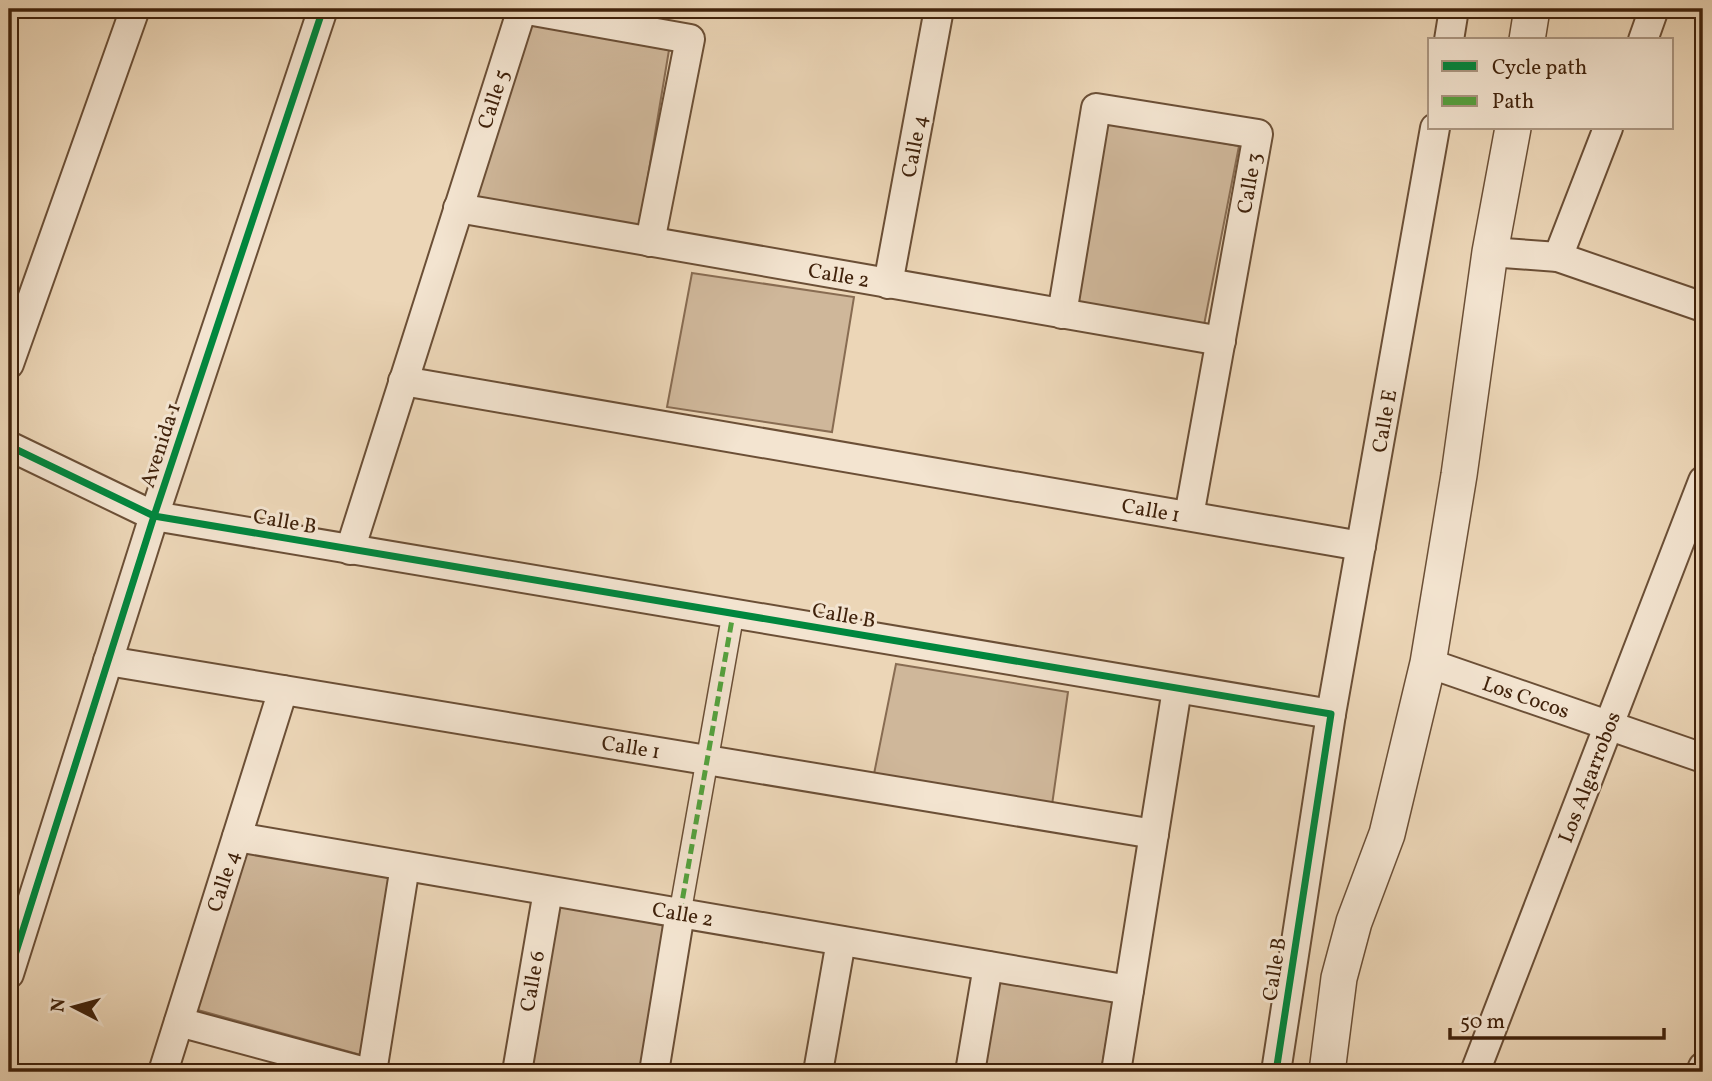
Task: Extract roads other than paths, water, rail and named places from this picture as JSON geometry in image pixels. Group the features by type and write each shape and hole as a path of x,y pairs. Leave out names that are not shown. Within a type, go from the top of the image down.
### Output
{"street":[{"path":"9,364 135,9"},
{"name":"Avenida 1","path":"9,974 155,516 323,9"},
{"name":"Calle 5","path":"350,550 522,9 691,38 650,242"},
{"name":"Calle 4","path":"888,284 940,9"},
{"path":"1449,38 1454,9"},
{"path":"1527,38 1532,9"},
{"path":"1644,38 1654,9"},
{"name":"Calle 3","path":"1062,314 1096,108 1258,134 1189,516"},
{"name":"Calle E","path":"1331,714 1435,130"},
{"path":"1327,1072 1339,978 1354,922 1387,834 1428,663 1459,475 1490,252 1513,130"},
{"path":"1558,257 1607,130"},
{"name":"Calle 2","path":"458,208 1221,341"},
{"path":"1490,252 1558,257 1703,307"},
{"name":"Calle 1","path":"402,381 1361,546"},
{"name":"Calle B","path":"9,446 155,516 1331,714 1276,1072"},
{"name":"Los Algarrobos","path":"1475,1072 1703,481"},
{"path":"654,1072 733,614"},
{"name":"Calle 1","path":"108,661 1154,834"},
{"name":"Los Cocos","path":"1428,663 1703,758"},
{"path":"1116,1072 1177,689"},
{"name":"Calle 4","path":"163,1072 283,690"},
{"name":"Calle 2","path":"237,837 1129,990"},
{"path":"372,1072 405,866"},
{"name":"Calle 6","path":"517,1072 548,891"},
{"path":"818,1072 841,941"},
{"path":"970,1072 988,966"},
{"path":"178,1023 365,1072"},
{"path":"1701,1072 1703,1067"}]}
